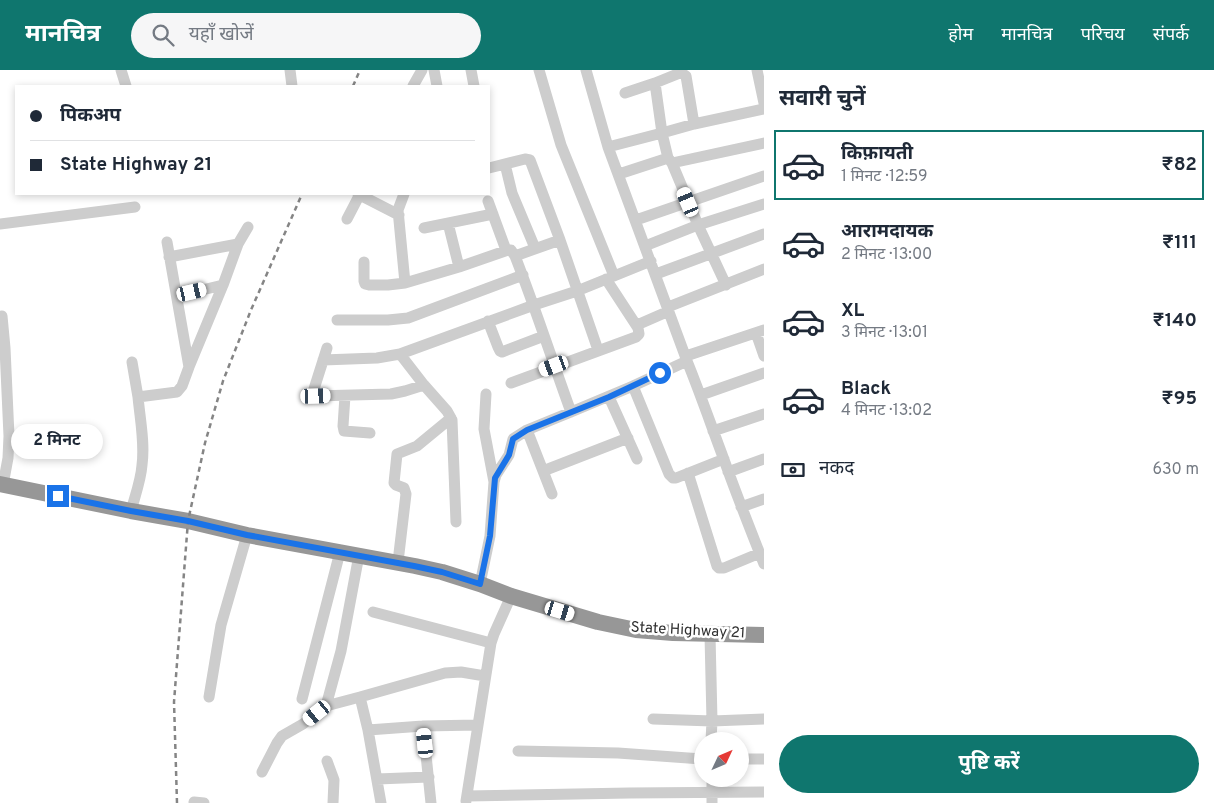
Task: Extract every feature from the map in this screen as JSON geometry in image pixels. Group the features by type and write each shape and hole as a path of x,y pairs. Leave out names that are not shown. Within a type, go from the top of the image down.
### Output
{"highway":[{"name":"State Highway 21","path":"2,484 188,521 247,535 398,562 442,572 511,596 598,622 636,630 672,634 764,635"}],"street":[{"path":"121,70 126,85"},
{"path":"290,70 292,85"},
{"path":"414,85 422,70"},
{"path":"434,70 437,85"},
{"path":"472,70 474,85"},
{"path":"511,383 639,334 637,325 610,278 561,145 539,70"},
{"path":"586,70 608,147 701,394 741,507 763,561 724,568 717,566 688,473"},
{"path":"757,70 764,103"},
{"path":"625,93 680,73 683,74 686,76 694,124"},
{"path":"654,83 662,133 670,161 726,285"},
{"path":"608,147 694,124 764,109"},
{"path":"619,174 670,161 764,143"},
{"path":"490,167 525,158 530,160 598,350"},
{"path":"505,164 512,193 535,248"},
{"path":"636,220 764,176"},
{"path":"347,218 358,195"},
{"path":"361,195 399,215"},
{"path":"404,195 398,210 405,283"},
{"path":"488,201 510,253 523,275 571,412"},
{"path":"645,246 764,204"},
{"path":"0,224 135,207"},
{"path":"424,228 493,214"},
{"path":"448,223 459,267"},
{"path":"138,397 176,392 182,386 238,244 248,227"},
{"path":"656,274 764,234"},
{"path":"364,262 364,282 366,284 388,285 405,283 560,240"},
{"path":"167,242 189,367"},
{"path":"170,257 238,244"},
{"path":"323,360 377,358 400,354 488,321 577,291 651,261"},
{"path":"637,325 668,309 764,269"},
{"path":"337,320 408,318 523,275"},
{"path":"177,296 223,285"},
{"path":"2,316 9,436 7,466 2,484"},
{"path":"488,321 498,347 502,352 544,336"},
{"path":"480,584 490,536 494,482 496,475 509,455 513,439 527,430 633,386 686,358 760,332 764,356"},
{"path":"327,348 314,389 314,396 398,393 424,385"},
{"path":"400,354 451,418 456,522"},
{"path":"131,511 143,460 138,397 132,362"},
{"path":"701,394 764,373"},
{"path":"633,386 672,478 724,459"},
{"path":"486,394 484,429 494,482"},
{"path":"345,396 344,431 370,433"},
{"path":"609,397 637,459"},
{"path":"713,431 764,414"},
{"path":"398,562 406,494 402,486 394,483 397,454 417,446 451,418"},
{"path":"527,430 552,494"},
{"path":"543,471 628,438"},
{"path":"728,472 764,459"},
{"path":"741,507 764,499"},
{"path":"209,697 222,625 247,535"},
{"path":"302,699 340,552"},
{"path":"326,706 341,651 359,555"},
{"path":"511,596 491,643 467,799 712,798 764,792"},
{"path":"373,612 491,643"},
{"path":"710,635 711,732"},
{"path":"262,772 282,736 303,724 326,706 445,673 461,672 485,676"},
{"path":"360,697 381,803"},
{"path":"653,719 712,721 764,719"},
{"path":"368,730 478,725"},
{"path":"423,726 432,803"},
{"path":"518,751 618,753 694,758"},
{"path":"749,759 764,759"},
{"path":"327,761 334,780 333,803"},
{"path":"377,779 429,777"}],"railway":[{"path":"353,85 360,70"},
{"path":"177,803 174,702 188,521 205,443 223,381 251,310 302,195"}],"route":[{"path":"58,496 188,521 247,535 414,566 442,572 480,584 490,536 494,482 498,472 507,460 515,436 609,397 660,373"}]}
